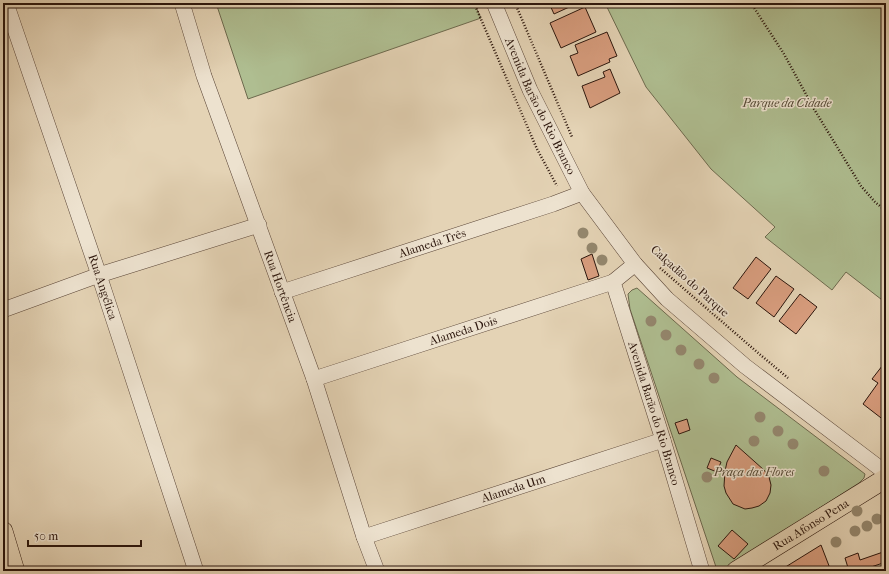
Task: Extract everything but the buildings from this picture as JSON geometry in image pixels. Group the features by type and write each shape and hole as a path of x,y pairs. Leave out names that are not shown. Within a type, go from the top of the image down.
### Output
{"main road":[{"name":"Rua Afonso Pena","path":"736,571 886,478"},
{"path":"3,531 15,571"}],"street":[{"name":"Rua Angélica","path":"6,3 99,275 196,571"},
{"name":"Rua Hortência","path":"182,3 204,76 314,379 376,571"},
{"name":"Avenida Barão do Rio Branco","path":"494,3 530,90 582,193 635,264 667,299 746,366 886,473"},
{"name":"Alameda Três","path":"282,292 546,207 582,193"},
{"path":"3,310 99,275 259,226"},
{"path":"613,282 635,264"},
{"name":"Avenida Barão do Rio Branco","path":"613,282 663,440 702,571"},
{"name":"Alameda Dois","path":"314,379 613,282"},
{"name":"Alameda Um","path":"364,537 663,440"}],"path":[{"path":"515,3 573,139"},
{"path":"751,3 784,54 814,109 861,186 875,202 886,211"},
{"name":"Calçadão do Parque","path":"657,265 756,352 794,383"}],"green space":[{"path":"216,3 474,3 481,18 248,99"},
{"name":"Parque da Cidade","path":"605,3 886,3 886,303 846,272 832,290 765,237 775,227 711,169 646,87"},
{"name":"Praça das Flores","path":"637,288 737,377 865,474 864,478 859,483 724,569 720,570 716,567 630,309 628,294"}]}
